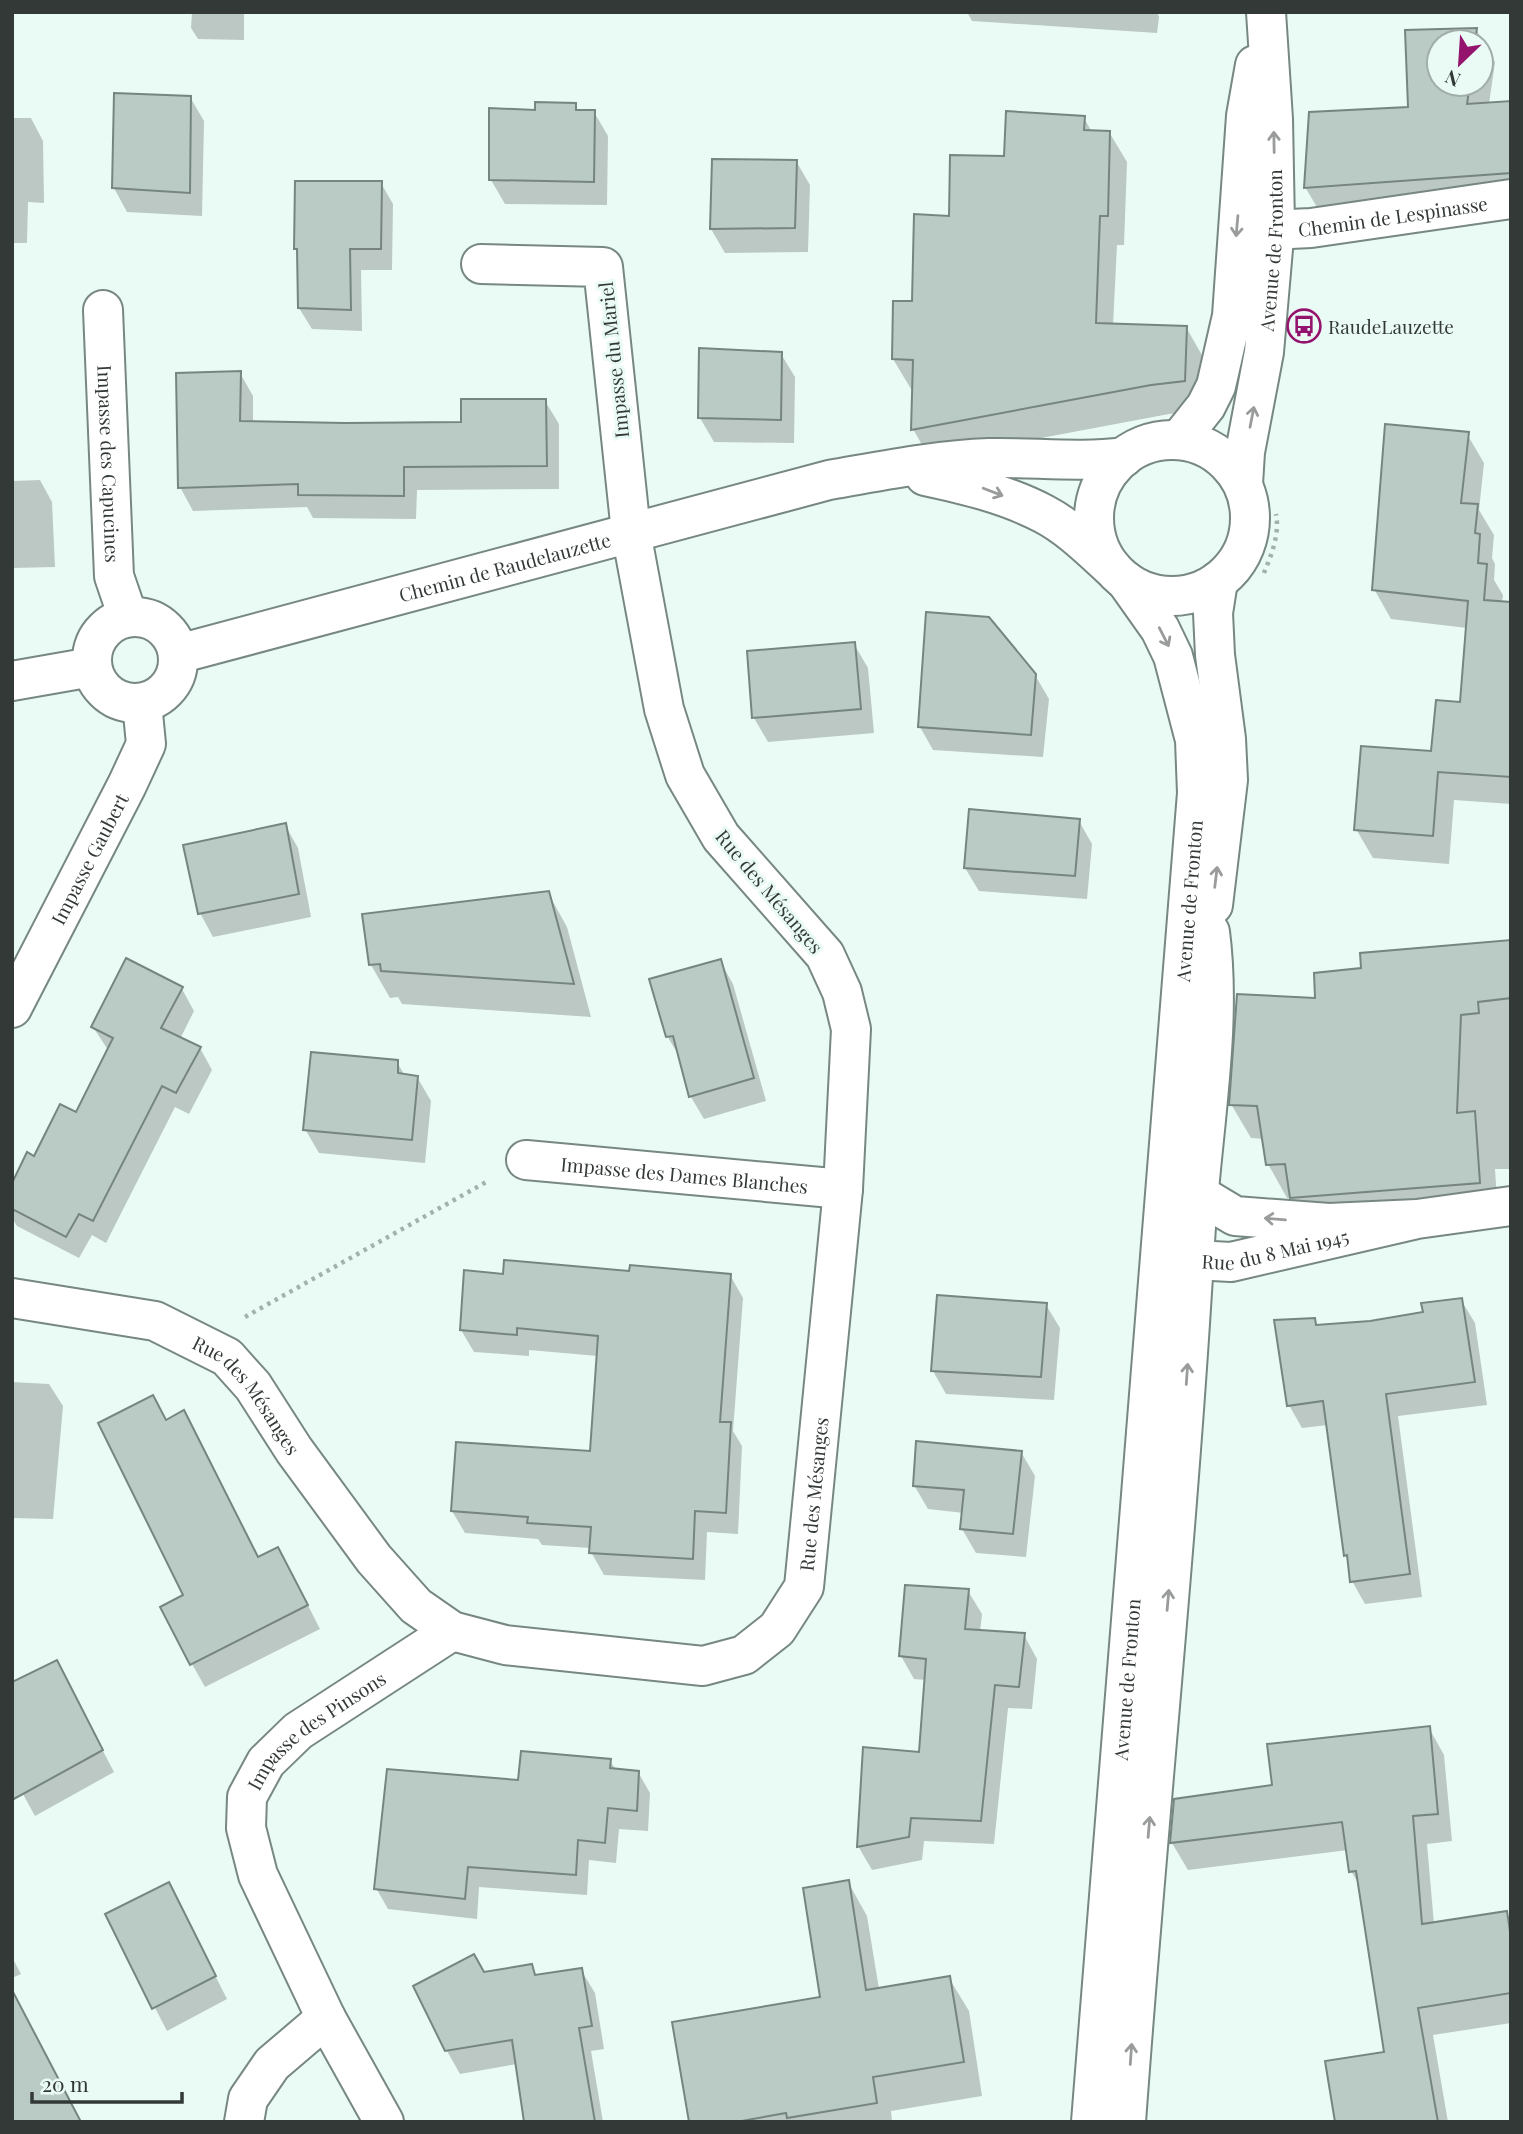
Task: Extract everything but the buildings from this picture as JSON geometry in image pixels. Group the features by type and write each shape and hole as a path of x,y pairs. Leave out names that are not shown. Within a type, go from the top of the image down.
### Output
{"street":[{"name":"Avenue de Fronton","path":"1258,493 1245,452 1264,352 1276,226 1273,119 1265,12"},
{"name":"Avenue de Fronton","path":"1179,440 1206,406 1216,386 1232,316 1246,116 1265,12"},
{"name":"Chemin de Lespinasse","path":"1276,226 1290,229 1311,228 1511,199"},
{"name":"Impasse du Mariel","path":"481,264 603,267 631,533"},
{"name":"Impasse des Capucines","path":"103,310 114,576 128,617"},
{"path":"1179,440 1198,444 1216,453 1258,493 1249,509 1248,536 1233,568 1201,591 1182,596 1143,590 1119,574 1101,551 1095,531 1094,511 1098,491 1109,472 1124,457 1140,447 1159,441 1179,440"},
{"name":"Chemin de Raudelauzette","path":"178,654 829,480 918,464 977,459 1099,460 1124,457"},
{"name":"Chemin de Raudelauzette","path":"829,480 925,476 983,488 1045,514 1119,574"},
{"name":"Rue des Mésanges","path":"12,1298 155,1321 227,1357 253,1386 294,1450 374,1559 416,1606 452,1631 505,1645 703,1666 744,1655 777,1629 804,1587 843,1189 851,1030 842,992 825,955 720,837 685,775 664,709 631,533"},
{"name":"Avenue de Fronton","path":"1091,2122 1197,793 1195,740 1173,656 1160,629 1119,574"},
{"name":"Avenue de Fronton","path":"1162,1236 1210,932 1228,780 1226,738 1215,655 1213,613 1218,581"},
{"path":"128,617 145,618 161,625 173,637 178,654 177,671 171,686 158,698 142,703 125,703 109,695 97,683 92,667 92,650 99,634 112,623 128,617"},
{"path":"12,681 92,667"},
{"name":"Impasse Gaubert","path":"12,1008 146,744 142,703"},
{"path":"1126,2122 1188,1373 1197,1198 1214,1007 1214,964 1210,932"},
{"name":"Impasse des Dames Blanches","path":"526,1160 843,1189"},
{"path":"1162,1236 1197,1198"},
{"name":"Rue du 8 Mai 1945","path":"1197,1198 1210,1201 1235,1216 1329,1223 1417,1219"},
{"name":"Rue du 8 Mai 1945","path":"1162,1236 1194,1261 1231,1262 1417,1219 1511,1206"},
{"name":"Impasse des Pinsons","path":"384,2122 326,2018 258,1875 246,1828 247,1797 266,1762 298,1731 452,1631"},
{"path":"244,2122 248,2099 272,2064 326,2018"}],"path":[{"path":"1258,493 1278,522 1272,553 1263,576"},
{"path":"199,1342 526,1160"}],"place":[{"name":"RaudeLauzette","path":"1304,326"}]}
